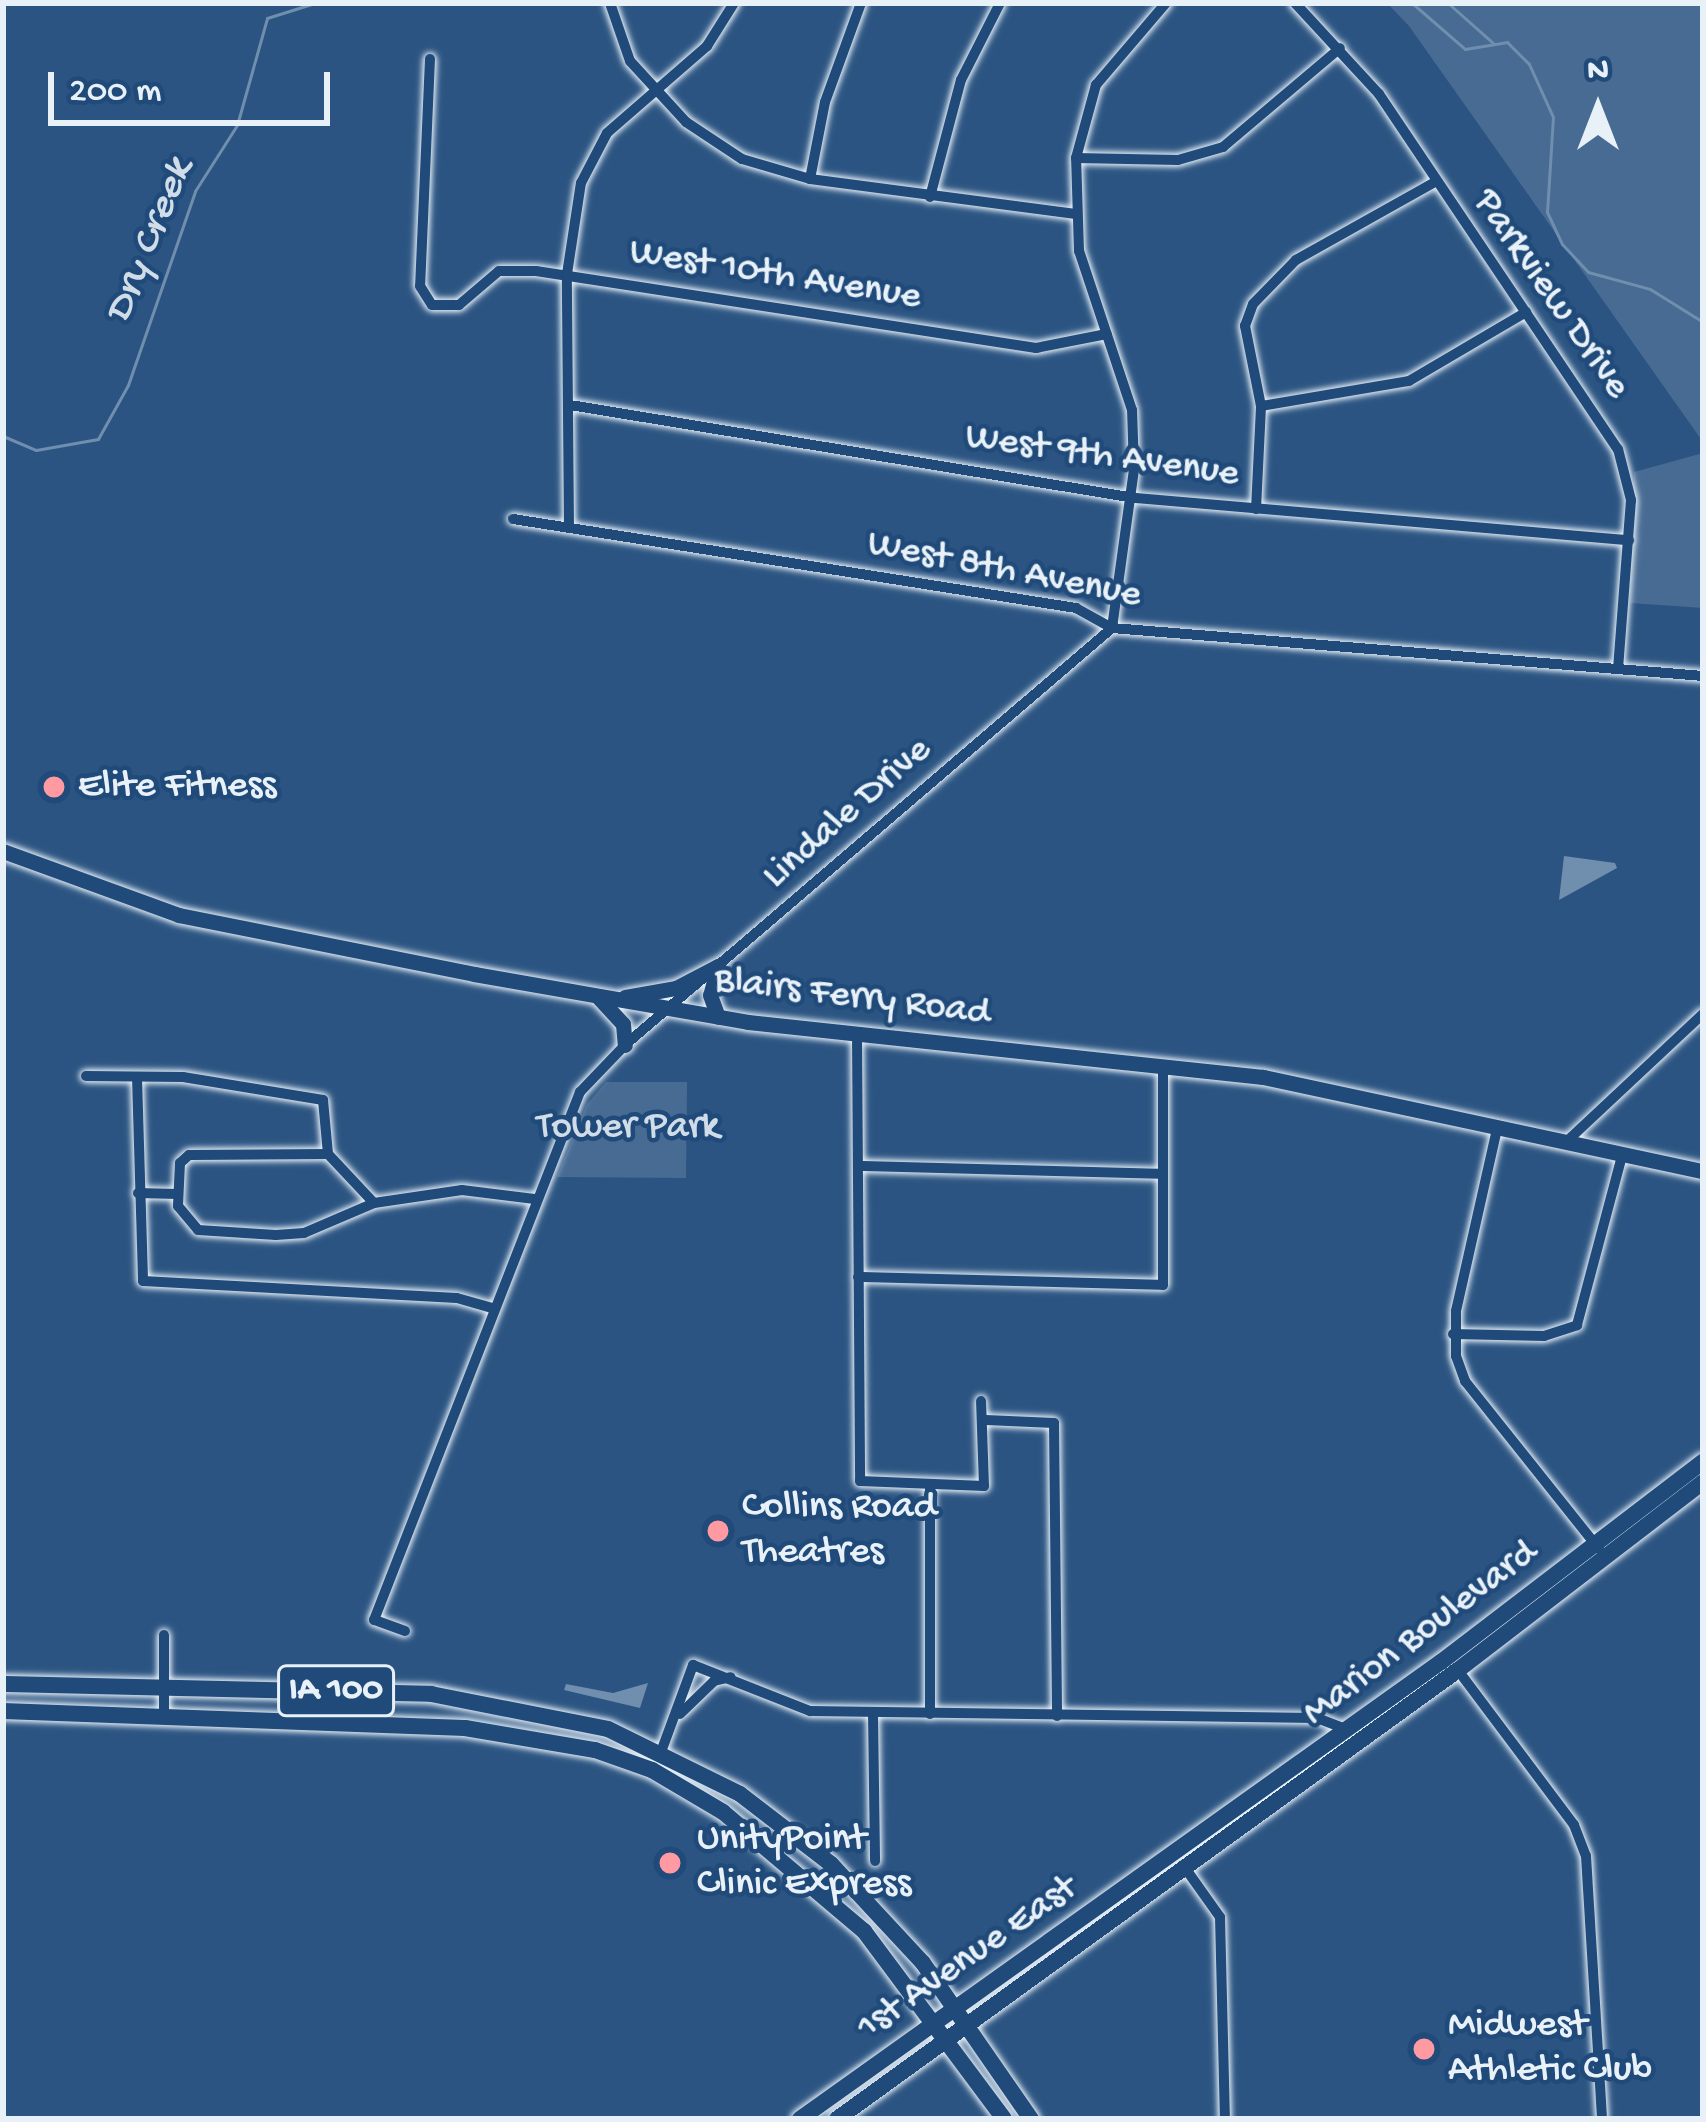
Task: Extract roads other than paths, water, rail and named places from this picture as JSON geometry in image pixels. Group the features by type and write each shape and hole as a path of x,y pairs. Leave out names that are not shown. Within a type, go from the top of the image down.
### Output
{"main road":[{"name":"Blairs Ferry Road","path":"3,851 179,915 605,997 857,1035 1163,1064 1703,1171"},
{"path":"625,1045 623,1024 605,997 676,988 718,966"},
{"path":"718,966 710,995 718,1017"},
{"name":"Marion Boulevard","path":"1600,1551 1703,1462"},
{"name":"Marion Boulevard","path":"1180,1861 1600,1551 1703,1482"},
{"name":"IA 100","path":"3,1684 431,1694 543,1710 661,1753 740,1794 831,1864 884,1914 962,2013 1031,2119"},
{"name":"IA 100","path":"3,1711 465,1728 595,1750 652,1770 723,1812 864,1931 941,2028 1004,2119"},
{"name":"Marion Boulevard","path":"1180,1861 1326,1745 1353,1735"},
{"name":"1st Avenue East","path":"800,2119 941,2028 1180,1861"},
{"name":"1st Avenue East","path":"837,2119 941,2028"}],"street":[{"path":"610,3 630,61 686,122 742,159 810,179 1076,214"},
{"path":"569,527 567,274 590,159 653,86 706,46 734,3"},
{"path":"810,179 825,102 861,3"},
{"path":"930,196 961,80 1000,3"},
{"path":"1112,628 1130,493 1132,410 1090,293 1076,214 1076,158 1096,85 1166,3"},
{"name":"Parkview Drive","path":"1295,3 1340,48 1618,449 1631,500 1618,668"},
{"path":"1076,158 1178,160 1223,146 1340,48"},
{"name":"West 10th Avenue","path":"430,59 420,286 423,298 444,308 499,272 567,274 1036,347 1107,334"},
{"path":"1256,509 1261,406 1245,326 1253,304 1296,260 1435,182"},
{"path":"1261,406 1409,381 1526,312"},
{"name":"West 9th Avenue","path":"570,404 1130,493 1256,509 1629,540"},
{"name":"West 8th Avenue","path":"513,519 1076,608 1112,628 1703,676"},
{"name":"Lindale Drive","path":"405,1630 374,1620 568,1111 625,1045 1112,628"},
{"path":"1565,1143 1703,1014"},
{"path":"857,1035 860,1480 985,1486 982,1401"},
{"path":"858,1277 1163,1285 1163,1064"},
{"path":"86,1076 137,1077 323,1100 328,1154 374,1203"},
{"path":"137,1077 138,1273 154,1286 457,1298 492,1308"},
{"path":"1497,1129 1454,1334 1465,1381 1600,1551"},
{"path":"328,1154 204,1150 180,1163 178,1193 184,1220 221,1232 304,1233 374,1203 462,1190 534,1199"},
{"path":"1454,1334 1544,1336 1577,1325 1622,1156"},
{"path":"859,1166 1162,1174"},
{"path":"138,1193 178,1193"},
{"path":"986,1420 1048,1420 1056,1429 1058,1716"},
{"path":"930,1484 930,1714"},
{"path":"164,1635 164,1717"},
{"path":"1453,1663 1574,1825 1593,1889 1601,2119"},
{"path":"661,1753 680,1714 693,1665 734,1677 785,1706 873,1714 1289,1718 1353,1735"},
{"path":"680,1714 714,1681 734,1677"},
{"path":"873,1714 874,1861"},
{"path":"1289,1718 1312,1725 1326,1745"},
{"path":"1180,1861 1220,1917 1226,2119"}],"waterway":[{"name":"Dry Creek","path":"3,436 36,450 98,439 128,385 195,191 237,125 267,18 315,3"},
{"name":"Dry Creek","path":"1412,3 1465,49 1507,42 1529,64 1553,117 1547,212 1562,244 1588,272 1650,289 1703,322"},
{"path":"1448,3 1493,43"}],"place":[{"name":"Elite Fitness","path":"54,787"},
{"name":"Collins Road Theatres","path":"718,1531"},
{"name":"UnityPoint Clinic Express","path":"670,1863"},
{"name":"Midwest Athletic Club","path":"1424,2049"}],"park label":[{"name":"Tower Park","path":"628,1128"}]}
